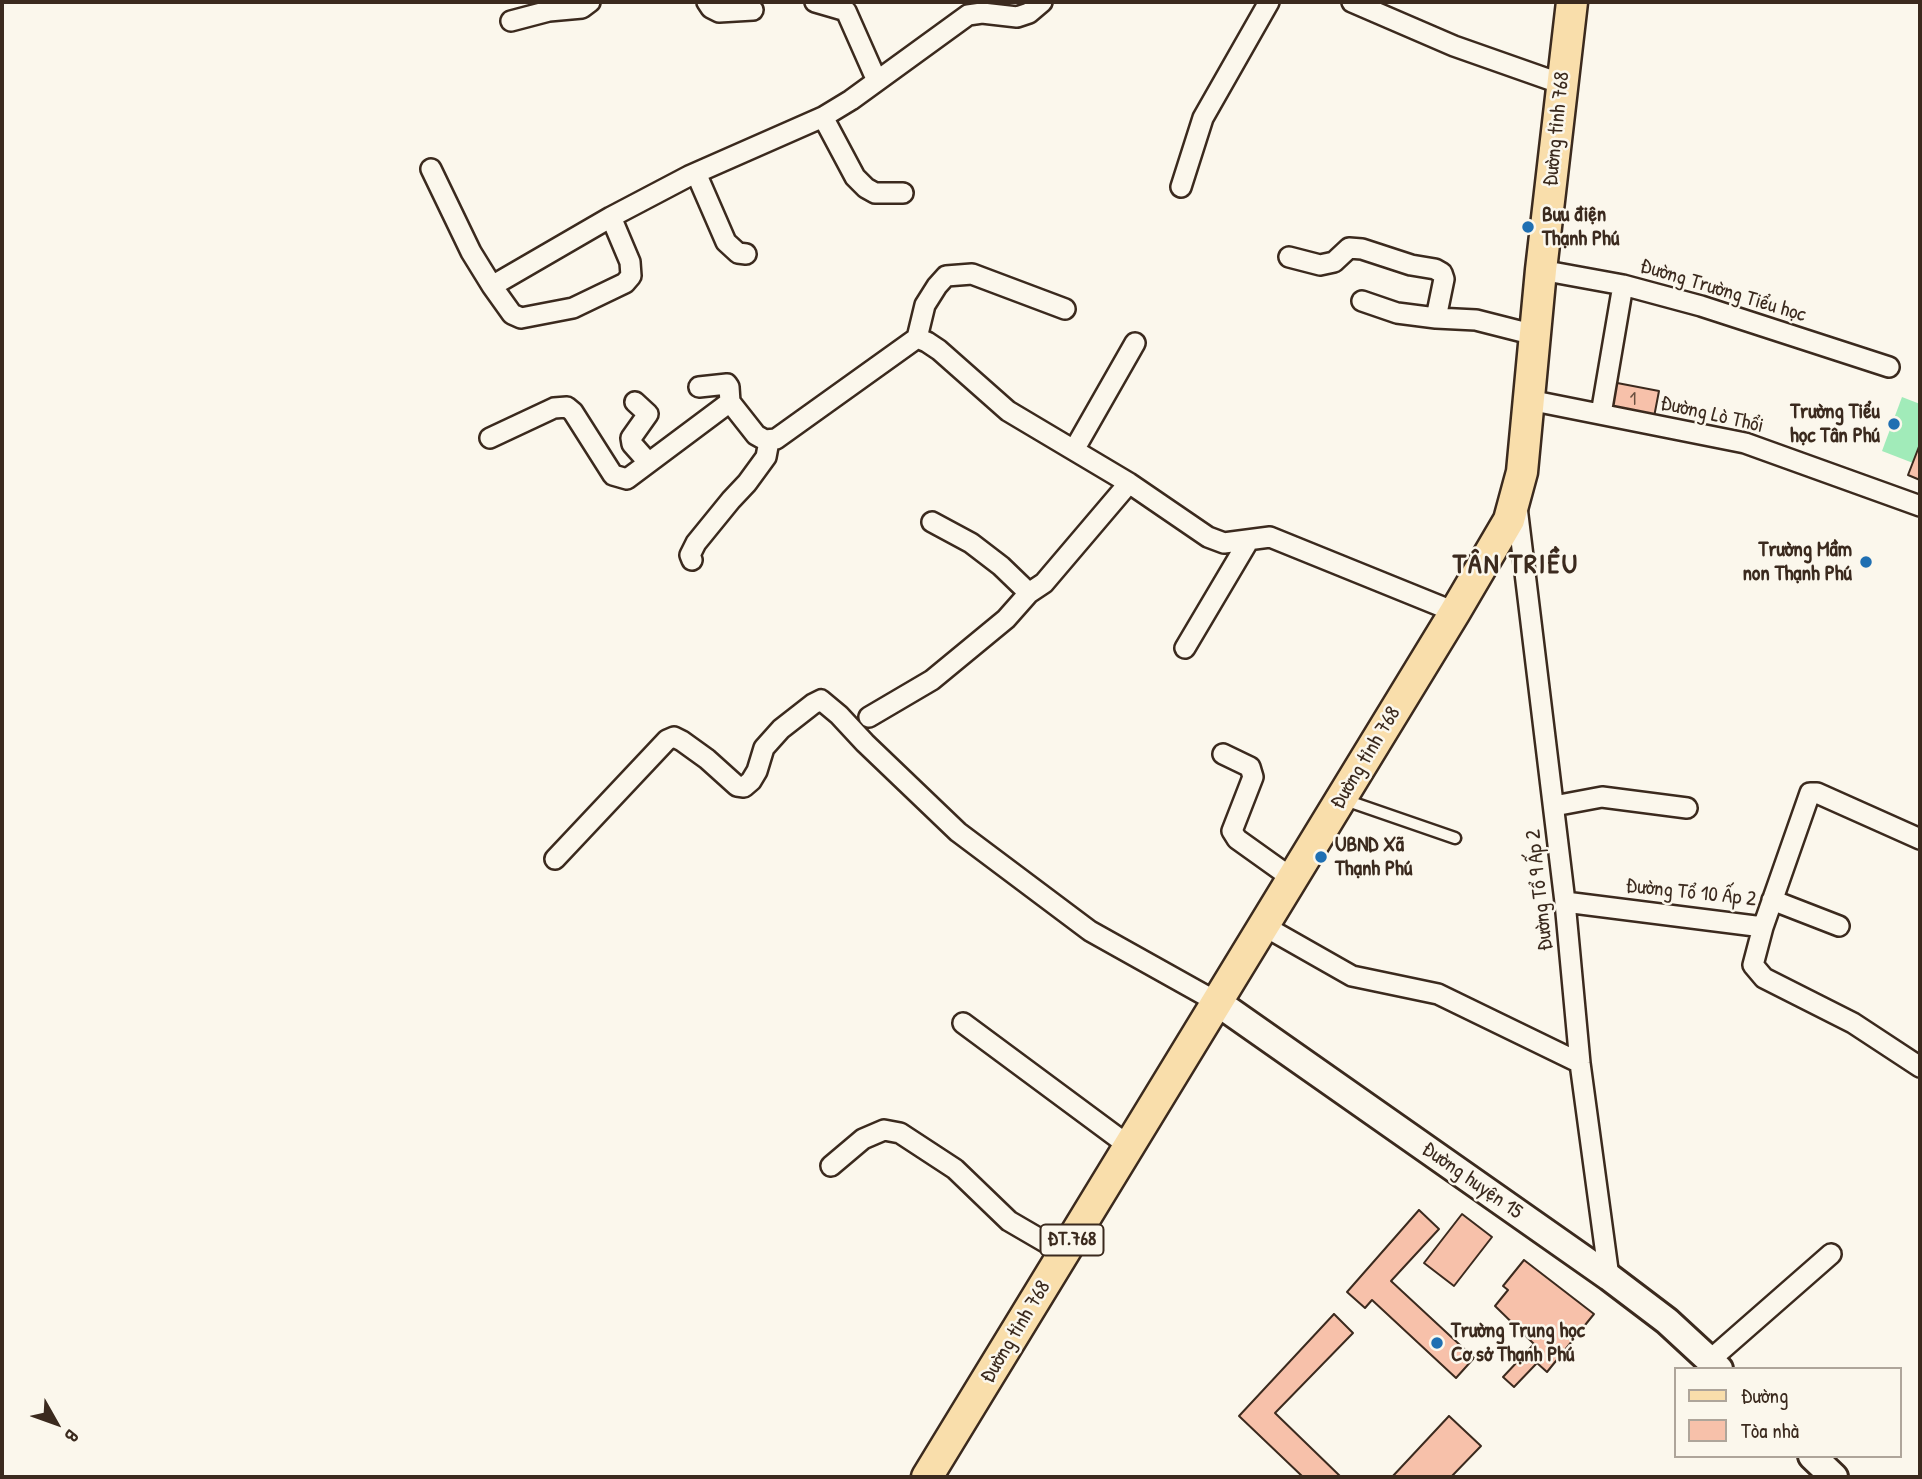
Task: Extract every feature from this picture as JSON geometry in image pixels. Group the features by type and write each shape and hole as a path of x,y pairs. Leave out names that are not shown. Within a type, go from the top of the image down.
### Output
{"main road":[{"name":"Đường tỉnh 768","path":"927,1477 1500,538 1516,498 1522,472 1541,270 1572,2"}],"street":[{"path":"511,20 549,11 582,8 590,2"},
{"path":"707,2 719,12 753,10"},
{"path":"815,2 846,11 877,81"},
{"path":"492,286 611,217 696,173 823,117 968,15 982,13 1017,17 1030,13 1042,2"},
{"path":"1181,187 1203,118 1269,2"},
{"path":"1352,2 1454,46 1562,84"},
{"path":"823,117 855,177 866,188 875,193 903,193"},
{"path":"431,169 471,252 512,314 521,318 580,306 625,283 631,276 630,262 611,217"},
{"path":"696,173 726,242 738,253 746,254"},
{"path":"1289,257 1320,265 1334,262 1349,248 1362,249 1411,265 1435,269 1442,273 1444,278 1436,318"},
{"name":"Đường Trường Tiểu học","path":"1541,270 1623,285 1701,306 1889,367"},
{"path":"699,387 727,384 730,402 752,432 769,441 776,439 917,338 925,305 946,276 972,274 1065,309"},
{"path":"1601,414 1623,285"},
{"path":"1362,301 1396,313 1476,320 1535,335"},
{"path":"917,338 939,350 1008,411 1129,483 1208,537 1224,543 1270,537 1455,612"},
{"path":"1074,450 1135,343"},
{"name":"Đường Lò Thổi","path":"1529,400 1745,443 1920,506"},
{"path":"635,402 648,414 631,438 632,444 648,462"},
{"path":"490,438 560,406 567,407 573,412 613,475 626,479 730,402"},
{"path":"692,560 690,555 696,543 766,457 769,441"},
{"path":"869,717 941,673 1006,620 1029,593 1044,583 1129,483"},
{"name":"Đường Tổ 9 Ấp 2","path":"1516,498 1565,902 1580,1063 1609,1277"},
{"path":"932,522 971,543 1001,566 1029,593"},
{"path":"1185,648 1249,540"},
{"path":"555,859 667,740 674,737 682,741 708,759 737,786 744,787 751,781 764,748 772,738 821,700 958,832 1090,931 1217,1002"},
{"path":"1223,754 1250,767 1254,777 1232,831 1247,847 1293,879"},
{"name":"Đường Tổ 10 Ấp 2","path":"1565,902 1763,927 1810,793 1817,793 1920,839"},
{"path":"1554,806 1602,797 1688,808"},
{"path":"1772,900 1839,926"},
{"path":"1264,926 1352,976 1437,994 1580,1063"},
{"path":"1763,927 1753,965 1756,972 1853,1023 1920,1067"},
{"name":"Đường huyện 15","path":"1217,1002 1609,1277 1667,1321 1715,1364"},
{"path":"963,1023 1129,1146"},
{"path":"831,1166 863,1139 884,1130 900,1133 955,1170 1009,1222 1064,1253"},
{"path":"1715,1364 1831,1254"},
{"path":"1814,1458 1834,1477"}],"lane":[{"path":"1341,799 1455,838"}],"green space":[{"path":"1902,397 1920,404 1920,444 1913,463 1882,451"}],"building":[{"path":"1612,382 1659,391 1654,417 1607,409"},
{"path":"1920,444 1920,480 1908,475"},
{"path":"1419,1210 1439,1229 1391,1281 1474,1358 1456,1378 1372,1300 1365,1308 1347,1292"},
{"path":"1462,1214 1492,1237 1454,1286 1424,1263"},
{"path":"1524,1260 1594,1314 1547,1372 1537,1363 1514,1387 1503,1377 1534,1344 1495,1306 1508,1290 1503,1286"},
{"path":"1334,1314 1353,1333 1275,1413 1341,1477 1303,1477 1239,1416"},
{"path":"1449,1416 1481,1446 1451,1477 1392,1477"}],"place":[{"name":"Bưu điện Thạnh Phú","path":"1528,227"},
{"name":"Trường Tiểu học Tân Phú","path":"1894,424"},
{"name":"Trường Mầm non Thạnh Phú","path":"1866,562"},
{"name":"UBND Xã Thạnh Phú","path":"1321,857"},
{"name":"Trường Trung học Cơ sở Thạnh Phú","path":"1437,1343"}],"district":[{"name":"TÂN TRIỀU","path":"1516,566"}]}
